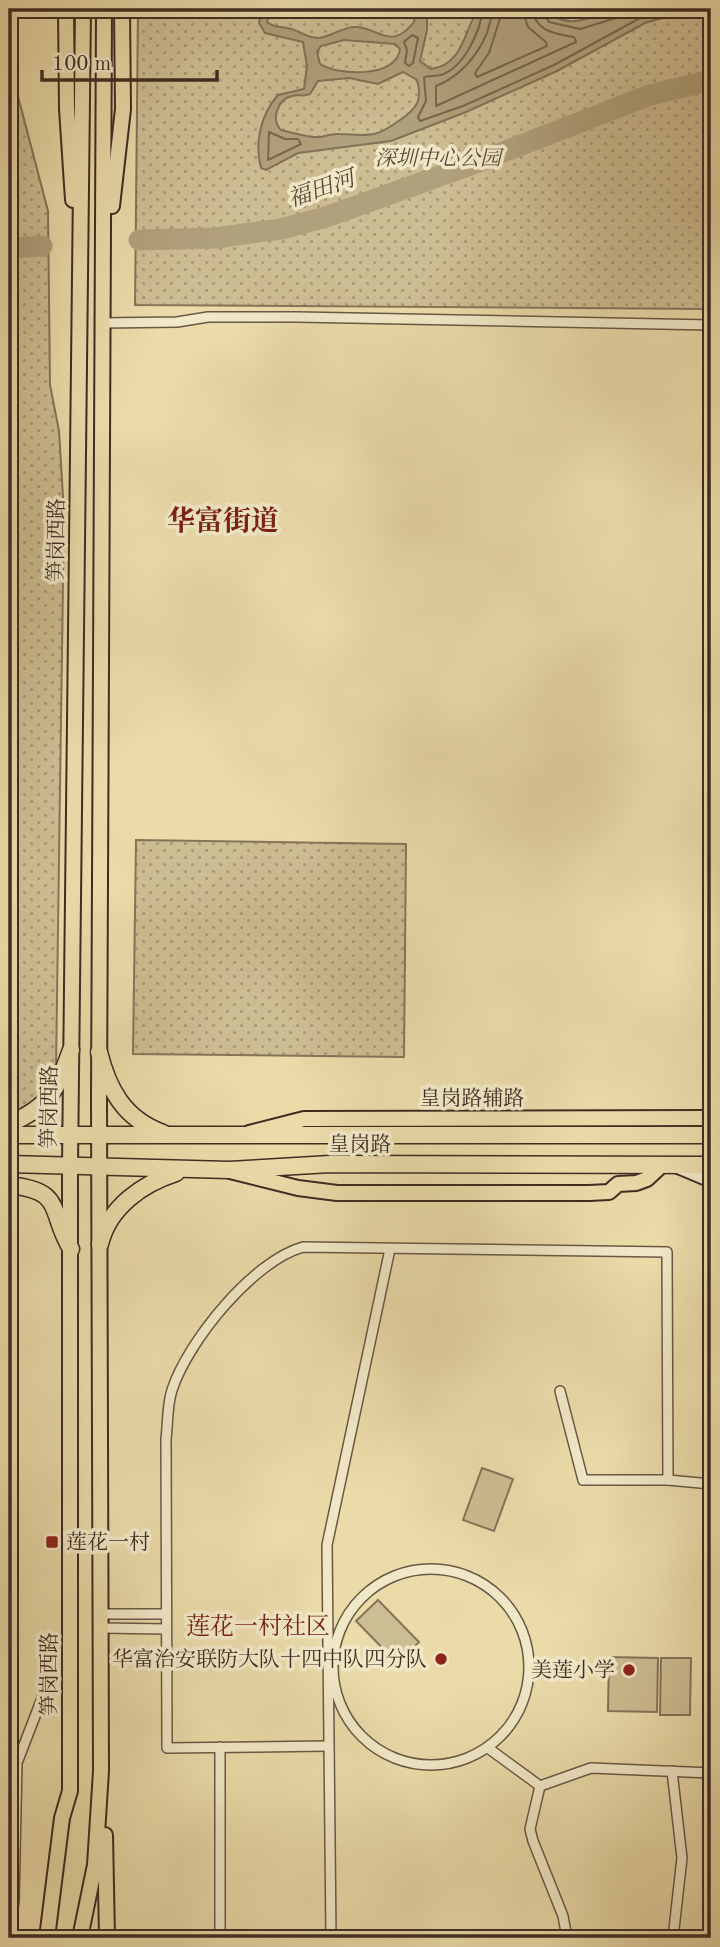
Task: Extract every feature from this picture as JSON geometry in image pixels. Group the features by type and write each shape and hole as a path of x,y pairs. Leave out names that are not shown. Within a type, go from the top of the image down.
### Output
{"highway":[{"path":"9,1124 32,1112 53,1096 71,1050"},
{"path":"100,1052 112,1092 124,1108 139,1121 168,1135"},
{"name":"皇岗路","path":"9,1135 711,1135"},
{"name":"皇岗路","path":"9,1164 100,1169 229,1170 330,1164 711,1165"},
{"path":"100,1244 111,1218 128,1199 153,1182 187,1169"},
{"path":"9,1185 37,1189 46,1195 55,1209 61,1232 71,1249"}],"main road":[{"name":"笋岗西路","path":"66,9 67,120 80,273"},
{"name":"笋岗西路","path":"47,1938 62,1818 70,1791 70,1135 83,9"},
{"path":"104,9 99,1135 101,1771 107,1938"},
{"path":"103,273 123,109 122,9"},
{"path":"79,354 103,354"},
{"name":"皇岗路辅路","path":"234,1135 304,1119 711,1118"},
{"path":"229,1170 298,1188 337,1193 608,1192 618,1184 636,1183 667,1165 711,1181"},
{"path":"80,1938 94,1865 101,1771"}],"street":[{"path":"103,323 177,322 208,317 298,317 711,325"},
{"path":"328,1746 167,1748 166,1438 172,1392 188,1357 222,1310 268,1263 287,1252 303,1247 667,1252 668,1480"},
{"path":"331,1938 327,1545 390,1249"},
{"path":"560,1391 583,1480 668,1480 711,1484"},
{"path":"416,1569 437,1569 478,1580 503,1600 522,1628 529,1661 526,1694 511,1724 488,1748 459,1762 427,1766 396,1760 368,1743 347,1719 335,1689 333,1657 341,1625 359,1599 385,1579 416,1569"},
{"path":"101,1621 166,1614"},
{"path":"101,1621 166,1629"},
{"path":"9,1934 14,1901 17,1763 44,1693"},
{"path":"220,1747 220,1938"},
{"path":"488,1748 540,1786"},
{"path":"540,1786 591,1768 711,1773"},
{"path":"672,1772 682,1858 673,1938"},
{"path":"540,1786 530,1829 563,1916 567,1938"}],"green space":[{"name":"深圳中心公园","path":"138,9 711,9 711,309 135,305"},
{"path":"9,62 48,211 50,385 59,431 64,513 56,1068 46,1092 34,1104 9,1112"},
{"path":"136,840 406,844 404,1057 133,1054"},
{"path":"482,1468 513,1479 494,1531 463,1520"},
{"path":"378,1600 419,1642 398,1664 356,1621"},
{"path":"609,1657 658,1658 657,1712 608,1711"},
{"path":"661,1658 691,1658 690,1715 660,1715"}],"water":[{"path":"634,8 711,9 711,20 703,11 689,10 645,23 557,71 466,112 391,141 298,153 266,170 261,168 258,149 263,120 278,95 304,89 307,66 303,42 265,33 259,23 262,9 271,9 267,22 313,38 355,27 391,37 406,31 414,22 415,9 427,9 427,30 420,61 431,69 442,66 456,54 478,9 546,9 555,17 573,21","holes":["344,40 395,44 400,49 389,65 378,70 340,71 320,64 317,52 321,46","403,72 417,80 417,104 384,130 371,134 314,137 281,130 278,126 276,116 279,105 292,96 310,94 318,81 349,78 378,84"]}],"waterway":[{"name":"福田河","path":"139,240 215,238 281,229 326,217 473,164 647,96 711,80"},
{"name":"福田河","path":"9,248 42,246"}],"place":[{"name":"莲花一村","path":"52,1542"},
{"name":"华富治安联防大队十四中队四分队","path":"441,1659"},
{"name":"美莲小学","path":"629,1670"}],"district":[{"name":"华富街道","path":"223,520"},
{"name":"莲花一村社区","path":"258,1626"}]}
